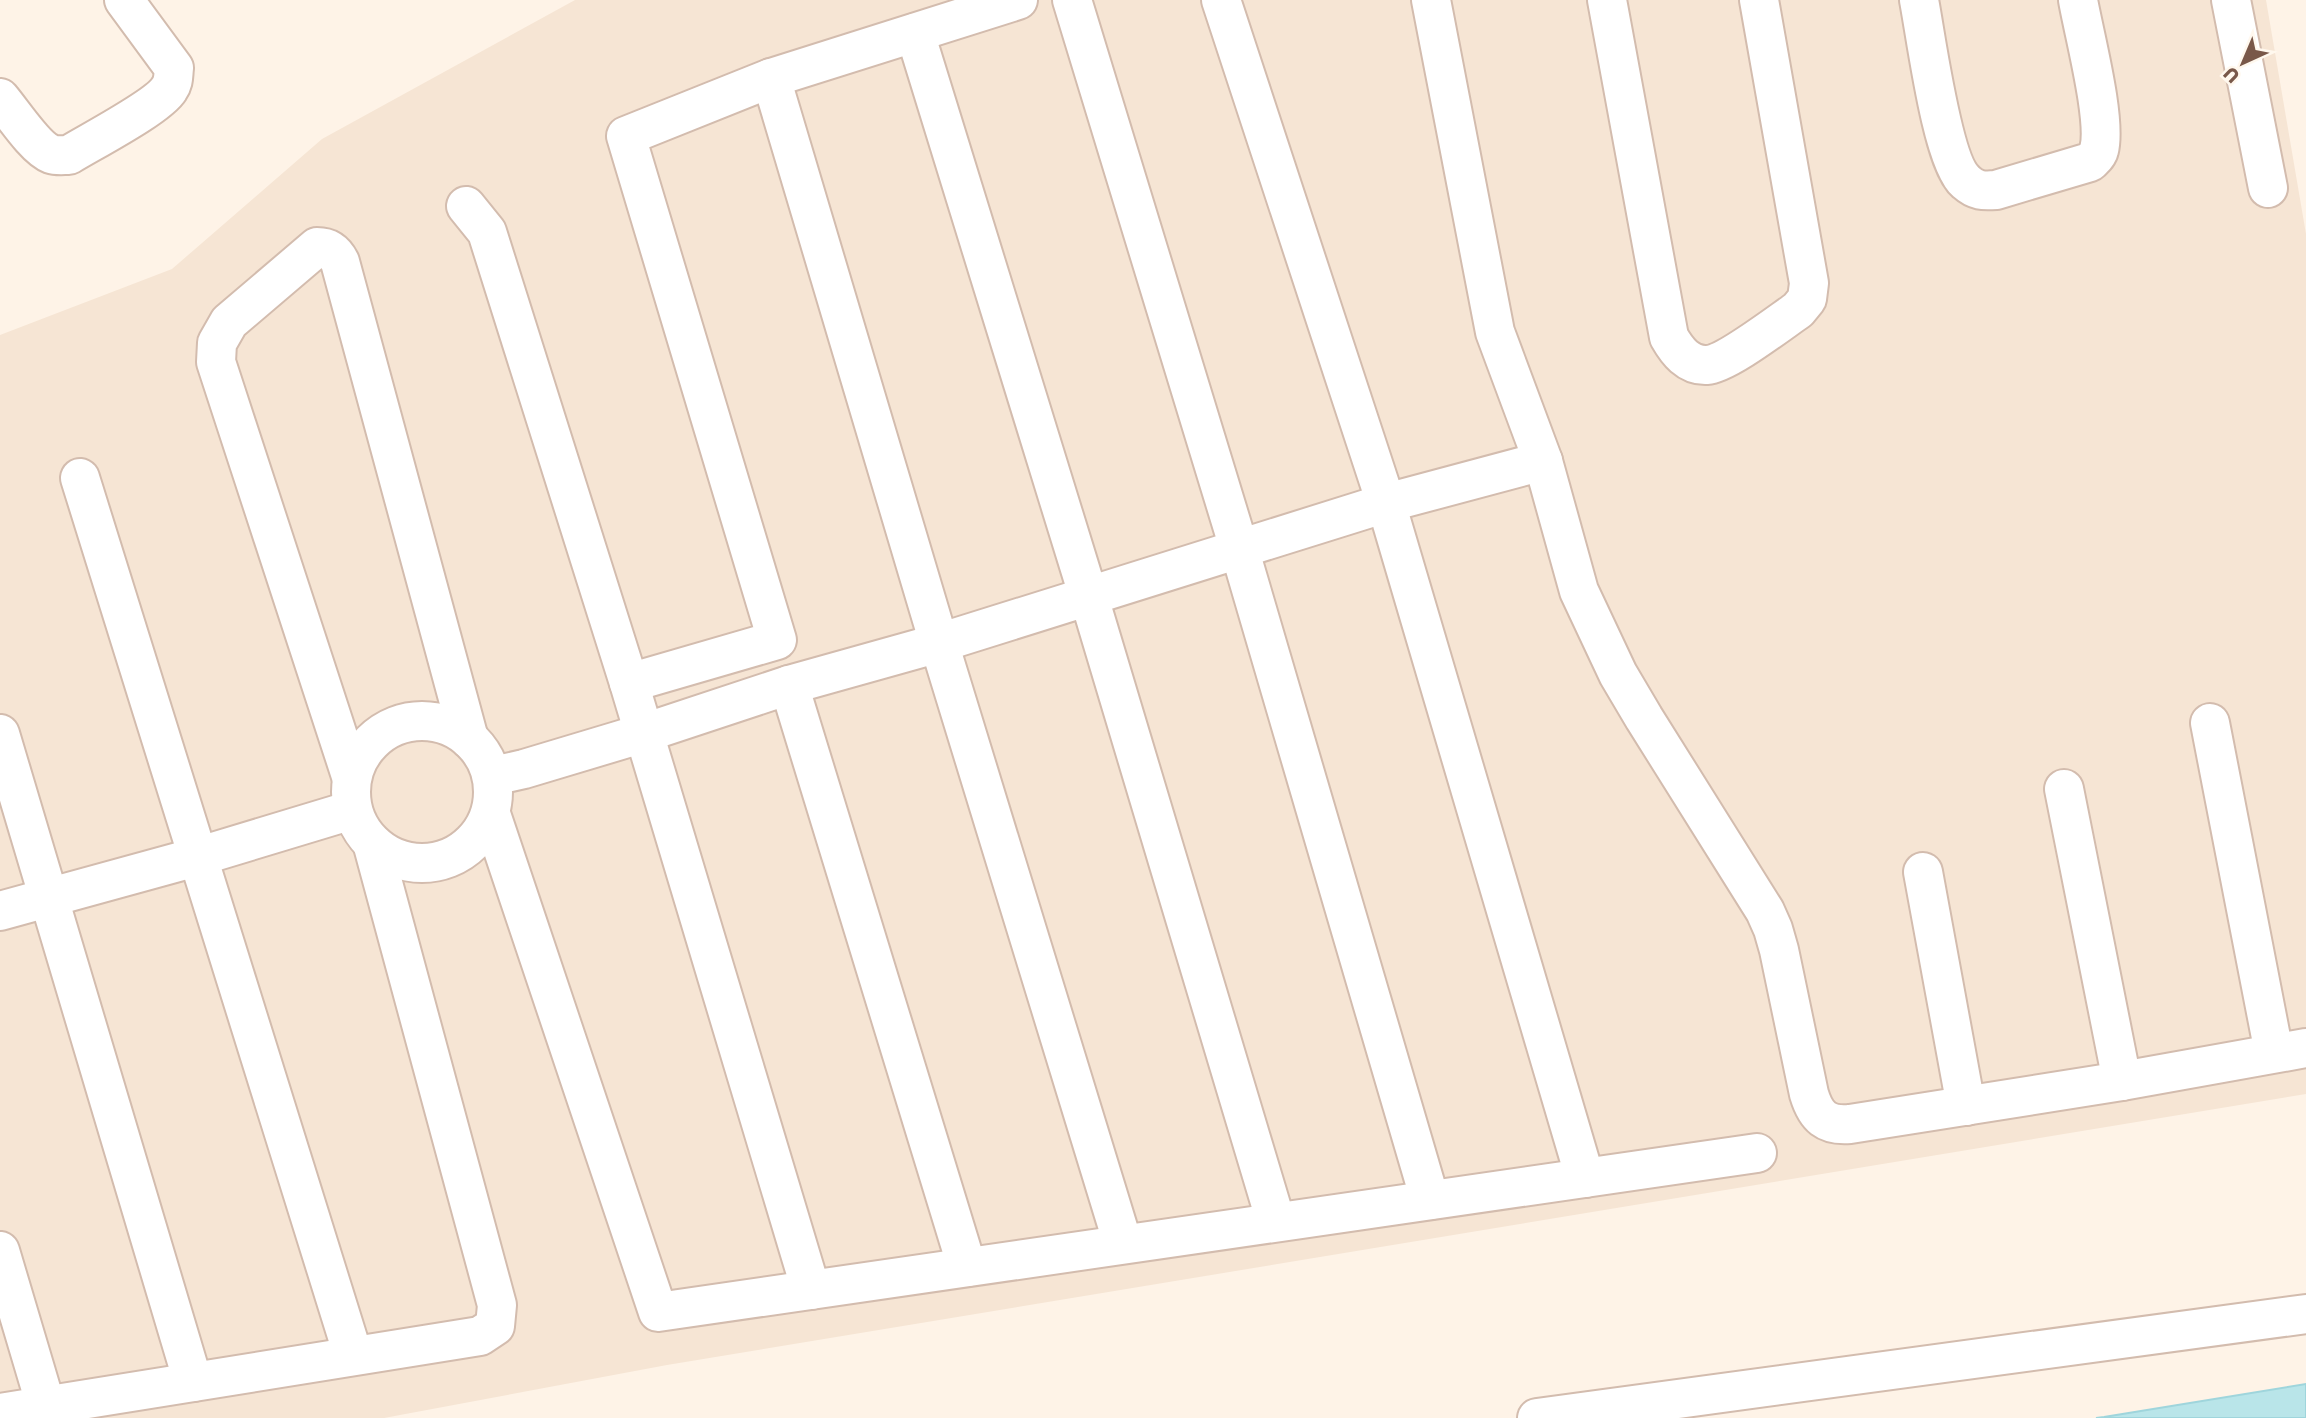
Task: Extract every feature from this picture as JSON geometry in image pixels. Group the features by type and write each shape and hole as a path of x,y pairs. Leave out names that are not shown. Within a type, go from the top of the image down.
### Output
{"street":[{"path":"0,98 41,146 52,154 61,156 69,155 152,105 168,92 173,81 174,68 124,0"},
{"path":"629,683 777,640 626,136 771,78 1018,0"},
{"path":"1072,0 1239,548 1430,1200"},
{"path":"1221,0 1386,503 1585,1178"},
{"path":"1431,0 1495,332 1543,461 1579,590 1618,674 1759,900 1773,929 1814,1109 1824,1121 1837,1125 1966,1106 2290,1050 2210,723"},
{"path":"1607,0 1669,337 1676,349 1689,361 1706,365 1721,361 1798,310 1807,299 1809,283 1759,0"},
{"path":"1919,0 1952,162 1964,181 1980,192 1996,190 2090,162 2099,153 2099,115 2078,0"},
{"path":"2231,0 2268,187"},
{"path":"915,33 1094,614 1276,1222"},
{"path":"771,78 939,643 1123,1244"},
{"path":"466,206 487,232 629,683 811,1290"},
{"path":"0,1413 480,1336 495,1326 498,1317 497,1305 373,845 352,793 216,362 217,343 229,322 317,247 332,251 340,262 469,739 493,776 491,814 658,1312 1757,1153"},
{"path":"493,776 644,733 789,685 939,643 1386,503 1543,461"},
{"path":"80,478 200,856 353,1355"},
{"path":"789,685 967,1268"},
{"path":"352,793 364,749 386,729 414,720 443,724 469,739"},
{"path":"0,734 193,1382"},
{"path":"2064,789 2122,1081"},
{"path":"0,911 200,856 352,793"},
{"path":"373,845 394,859 417,864 441,862 462,852 480,835 491,814"},
{"path":"1923,872 1966,1106"},
{"path":"0,1251 46,1406"},
{"path":"1537,1418 2306,1314"}],"shaded area":[{"path":"575,0 2266,0 2306,234 2306,1094 667,1365 384,1418 0,1418 0,335 172,269 322,139"}],"water":[{"path":"2306,1384 2306,1418 2096,1418 2104,1417"}]}
